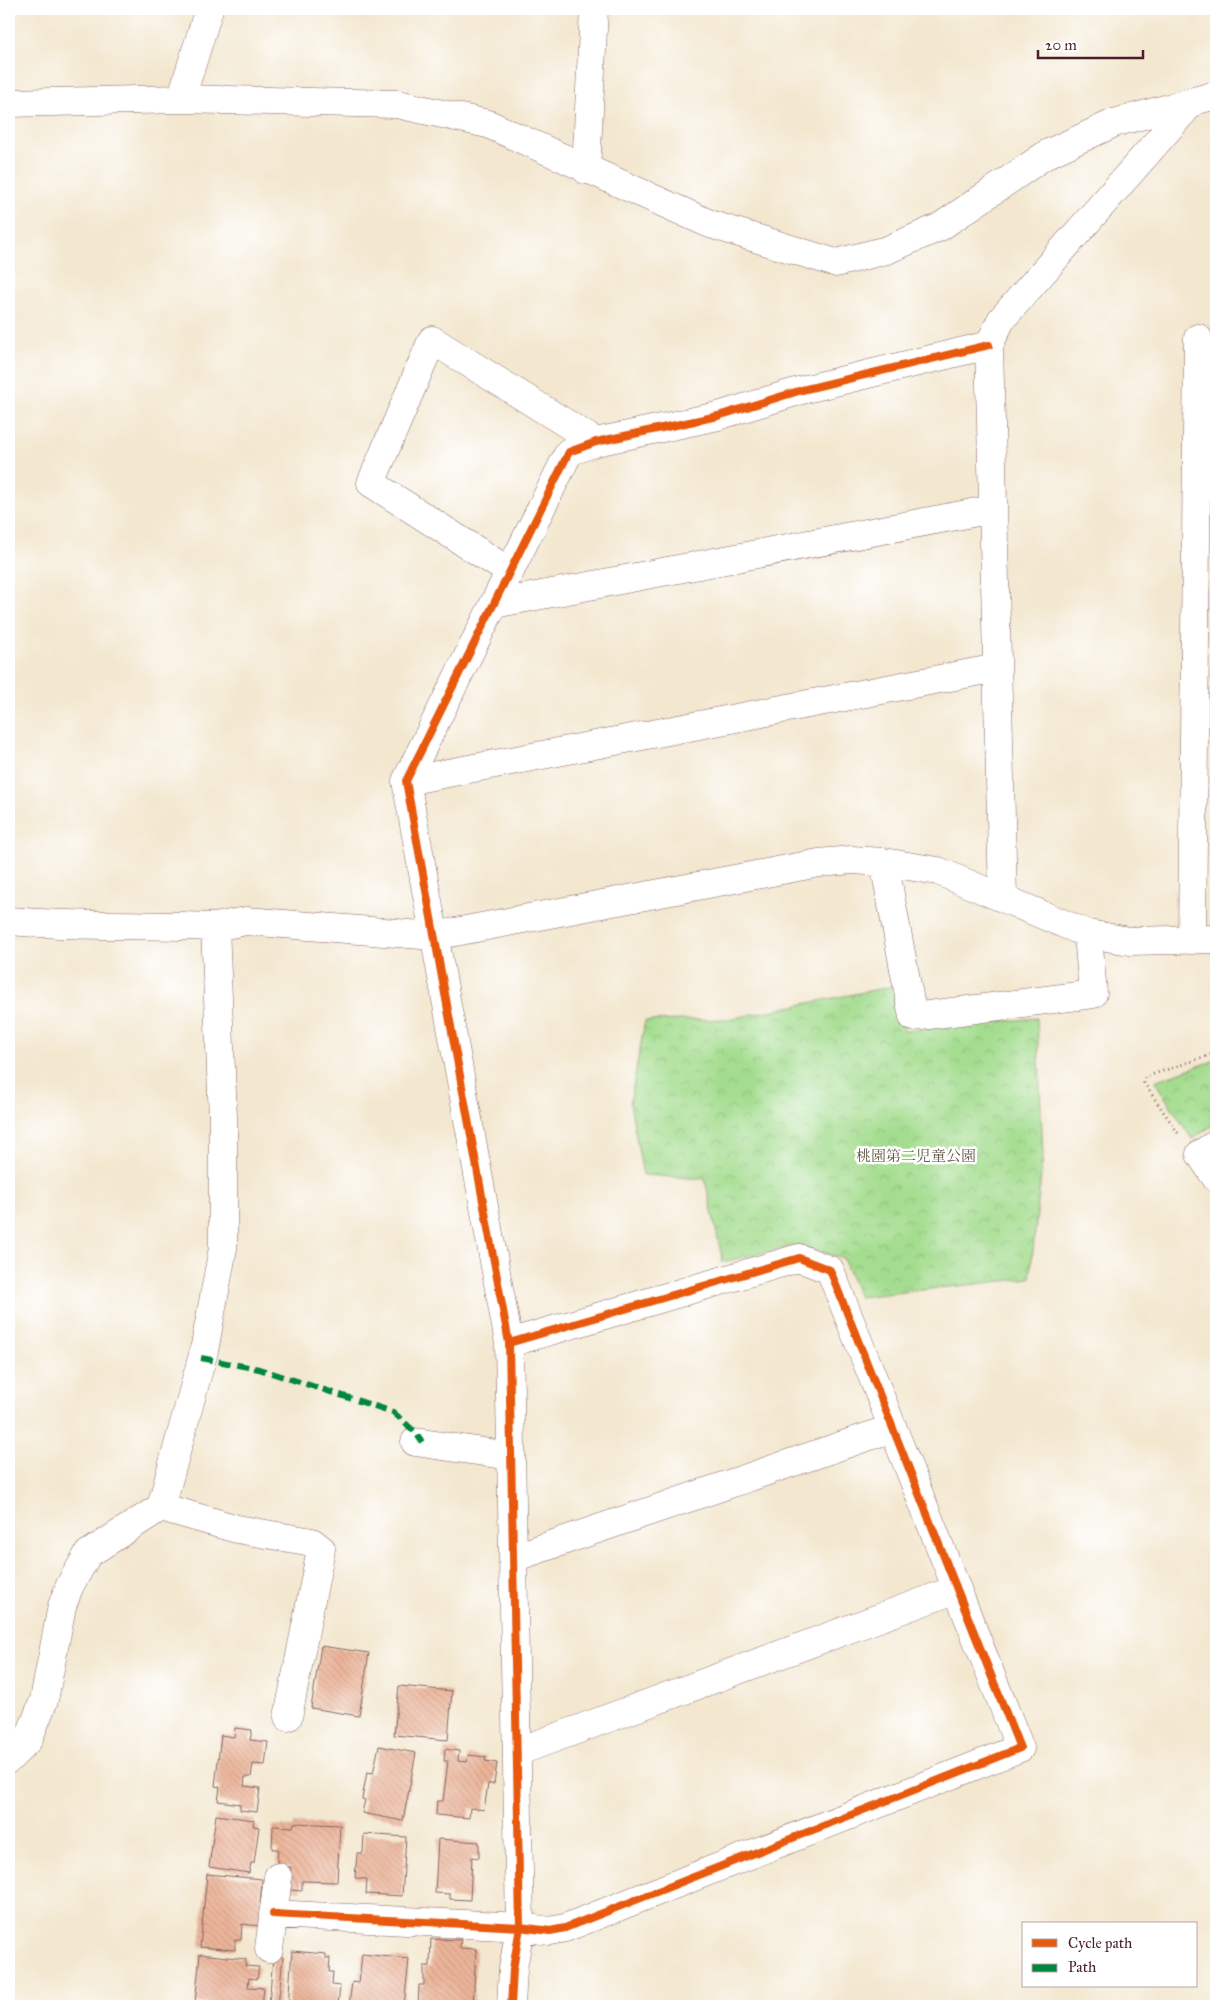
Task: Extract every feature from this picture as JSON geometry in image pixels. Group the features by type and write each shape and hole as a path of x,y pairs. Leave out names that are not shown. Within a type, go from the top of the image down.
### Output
{"street":[{"path":"181,99 209,9"},
{"path":"586,170 594,9"},
{"path":"9,102 181,99 398,104 488,124 586,170 710,224 836,263 887,250 940,227 1048,154 1114,123 1204,98"},
{"path":"1003,897 989,345 1001,320 1204,98"},
{"path":"9,922 215,927 246,921 434,936 819,863 852,860 884,862 938,870 1088,934 1130,941 1204,940 1198,338"},
{"path":"510,572 371,483 432,340 596,442"},
{"path":"511,2006 513,1969 520,1927 509,1343 406,781 569,452 596,442 718,416 802,390 989,345"},
{"path":"494,604 993,509"},
{"path":"406,781 997,668"},
{"path":"884,862 913,1017 1093,994 1088,934"},
{"path":"9,1759 28,1740 44,1700 62,1606 70,1585 88,1554 161,1507 204,1351 223,1248 223,1118 215,927"},
{"path":"1208,1149 1216,1178"},
{"path":"273,1914 520,1927 550,1931 565,1928 1020,1748 830,1270 799,1258 509,1343"},
{"path":"513,1558 893,1428"},
{"path":"415,1442 511,1456"},
{"path":"161,1507 236,1529 312,1542 321,1549 288,1717"},
{"path":"517,1752 957,1589"},
{"path":"269,1949 278,1877"}],"path":[{"path":"1208,1149 1191,1152 1144,1083 1144,1077 1216,1052"}],"green space":[{"name":"桃園第二児童公園","path":"894,986 904,1031 1037,1018 1043,1155 1030,1278 859,1297 843,1258 797,1245 723,1262 705,1179 643,1175 630,1103 645,1021 729,1019"},
{"path":"1216,1060 1216,1123 1192,1139 1156,1083 1157,1080"}],"building":[{"path":"321,1646 369,1653 359,1716 311,1708"},
{"path":"399,1686 452,1691 448,1740 394,1735"},
{"path":"235,1728 252,1730 250,1740 268,1742 265,1765 253,1764 251,1777 245,1777 244,1786 260,1788 257,1812 240,1810 240,1804 218,1801 220,1787 215,1786 221,1735 234,1737"},
{"path":"379,1746 416,1753 403,1821 362,1813 365,1800 362,1799 367,1772 373,1773"},
{"path":"445,1749 459,1751 458,1761 467,1762 468,1755 486,1757 485,1761 497,1763 494,1784 488,1784 484,1810 470,1808 469,1818 436,1815 437,1801 443,1801 448,1761 444,1761"},
{"path":"216,1815 254,1820 253,1826 259,1827 254,1863 251,1863 249,1873 209,1867"},
{"path":"294,1823 340,1825 337,1882 302,1881 302,1891 290,1890 291,1867 277,1866 278,1849 272,1849 273,1826 293,1827"},
{"path":"364,1834 406,1837 402,1896 366,1894 367,1879 355,1878 357,1853 363,1853"},
{"path":"438,1839 479,1842 479,1858 472,1857 470,1900 450,1899 450,1894 435,1893"},
{"path":"207,1874 262,1879 260,1904 263,1904 260,1926 242,1924 241,1940 235,1940 235,1950 200,1947"},
{"path":"431,1939 461,1940 460,1948 476,1949 473,2006 418,2006 419,1985 424,1985 424,1966 430,1966"},
{"path":"292,1951 326,1954 326,1958 330,1958 329,1972 333,1972 332,1985 340,1986 338,2006 288,2006"},
{"path":"200,1954 246,1959 245,1966 259,1967 257,1979 249,1978 248,1987 264,1988 262,2006 223,2006 195,2003"},
{"path":"362,1954 409,1959 404,2006 349,2006 352,1982 359,1983"},
{"path":"273,1956 283,1957 278,2006 269,2006"}],"marked path":[{"path":"201,1358 259,1369 393,1412 416,1433 422,1442"}],"cycle path":[{"path":"511,2006 513,1969 520,1927 509,1343 406,781 569,452 596,442 718,416 802,390 989,345"},
{"path":"273,1914 520,1927 550,1931 565,1928 1020,1748 830,1270 799,1258 509,1343"}]}
